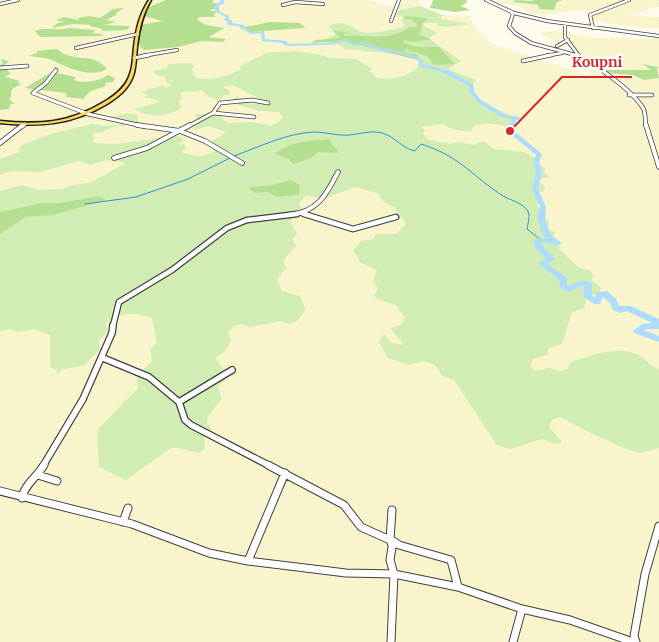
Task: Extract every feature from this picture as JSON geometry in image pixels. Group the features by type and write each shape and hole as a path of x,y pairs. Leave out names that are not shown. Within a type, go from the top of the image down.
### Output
{"main road":[{"path":"0,122 53,124 88,114 119,94 127,87 140,19 150,0"}],"street":[{"path":"0,4 18,0"},
{"path":"283,5 295,2 322,5 327,0"},
{"path":"391,21 399,0"},
{"path":"486,0 511,12 565,24 659,36"},
{"path":"593,28 590,15 629,0"},
{"path":"511,12 514,14 509,26 518,36 580,57 608,76 644,108 649,139 659,167"},
{"path":"570,25 576,21"},
{"path":"565,24 565,37 580,57"},
{"path":"577,26 581,30"},
{"path":"76,48 138,34"},
{"path":"557,46 568,40"},
{"path":"134,58 177,50"},
{"path":"524,61 564,52"},
{"path":"0,68 27,66"},
{"path":"56,70 46,84 32,92 88,114 134,125 180,131 205,142 242,163"},
{"path":"629,95 652,95"},
{"path":"114,158 142,150 180,131 213,113 220,103 252,100 268,103"},
{"path":"213,113 254,117"},
{"path":"0,143 25,124"},
{"path":"22,498 23,490 38,475 83,400 103,358 112,333 116,307 124,297 171,271 198,247 235,223 263,216 293,216 322,201 338,172"},
{"path":"301,213 353,229 396,217"},
{"path":"103,358 150,377 179,402 185,420 191,425 344,504 361,527 399,545 451,560 458,587"},
{"path":"179,402 232,370"},
{"path":"248,561 285,472"},
{"path":"38,475 57,481"},
{"path":"0,491 123,522 209,553 248,561 346,573 394,574 420,581 458,587 522,608 570,620 634,642 645,574 659,526"},
{"path":"123,522 128,508"},
{"path":"391,642 394,574 390,560 392,510"},
{"path":"513,642 522,608"}],"shaded area":[{"path":"0,0 371,0 385,6 395,6 407,0 419,0 421,8 441,15 470,16 475,28 492,44 588,75 591,70 608,64 601,58 579,55 575,50 542,35 541,32 553,31 597,38 633,38 628,40 649,39 659,35 659,642 0,642"},
{"path":"507,0 554,10 557,2 563,0 659,0 659,7 651,7 646,11 629,15 659,17 659,29 610,24 591,19 596,15 580,10 544,15 530,13 522,7 497,3"}],"green space":[{"path":"166,0 213,0 213,3 220,3 218,8 209,10 218,12 213,14 216,17 199,17 197,20 206,25 224,28 209,37 225,39 224,42 202,41 178,47 144,50 139,45 141,25 162,21 144,16 147,8"},
{"path":"433,0 466,0 467,2 461,6 470,10 455,12 430,8"},
{"path":"515,0 563,0 557,2 554,10 539,9 538,5 513,2"},
{"path":"420,6 443,15 441,19 470,24 447,27 438,26 437,23 423,23 425,27 438,33 428,38 461,61 448,69 476,80 471,86 475,89 472,93 476,96 474,98 516,119 512,127 487,123 475,125 471,131 464,131 452,129 443,124 422,127 425,131 423,134 429,140 450,144 459,142 473,145 483,141 494,149 524,152 540,161 539,164 545,169 544,172 550,177 540,179 539,182 545,187 544,191 534,193 540,198 537,206 544,212 542,216 549,222 547,227 555,233 553,238 560,245 559,249 579,268 589,270 593,274 592,280 601,288 599,294 587,297 584,308 572,312 562,344 549,348 547,355 533,359 530,366 535,371 549,368 561,371 568,369 570,362 605,352 623,351 640,356 653,367 659,369 659,448 641,453 626,449 560,417 552,420 549,427 562,442 555,444 542,439 510,449 497,445 454,380 442,376 435,365 424,361 409,365 388,358 379,342 384,334 391,343 404,345 390,328 401,325 405,318 396,305 377,299 374,295 378,289 373,281 377,270 361,263 353,250 361,241 373,239 376,234 396,234 406,224 393,206 386,204 377,193 355,187 326,198 306,196 299,203 302,209 290,221 297,234 292,239 296,246 283,260 286,268 277,279 282,291 300,296 306,310 296,322 289,324 280,321 250,327 241,324 234,326 228,332 231,342 225,351 215,359 229,375 218,387 222,399 208,416 207,425 209,423 211,430 204,439 205,447 200,453 171,448 126,480 99,467 97,435 99,428 138,388 137,376 152,361 150,350 157,343 152,318 128,314 111,319 106,323 107,333 99,340 100,350 84,365 61,370 57,375 57,370 50,367 50,335 34,329 18,332 10,329 0,331 0,191 22,185 39,190 63,189 69,186 92,182 124,164 124,162 107,160 91,165 79,161 40,172 11,171 0,175 0,159 19,152 20,146 47,135 92,124 120,125 122,122 114,116 128,113 137,115 139,123 113,127 103,132 93,133 94,143 116,144 177,136 182,138 184,142 176,144 184,144 186,148 182,151 183,153 195,156 207,155 214,151 210,142 227,132 208,126 195,130 192,123 197,120 195,114 218,114 227,123 251,122 271,126 279,122 283,117 279,112 259,111 229,102 237,96 253,104 260,101 258,98 232,85 223,87 229,90 230,95 224,95 220,100 209,97 201,90 194,92 184,91 180,94 182,99 179,101 181,108 176,111 164,115 140,112 134,109 160,102 155,99 145,98 147,94 141,92 163,85 165,88 172,85 167,83 165,77 156,75 154,71 167,68 168,64 192,63 194,67 191,69 196,78 213,79 236,72 241,69 240,66 267,53 297,51 328,58 357,59 372,69 370,71 377,78 396,78 413,71 422,63 414,56 346,49 337,44 330,45 324,39 339,33 328,27 339,23 369,33 401,28 405,25 401,20 404,17 395,14 400,10"},
{"path":"124,8 115,14 118,14 106,20 116,22 104,25 130,26 127,30 101,31 103,29 89,26 92,25 74,24 51,28 58,23 65,22 56,20 64,17 79,20 78,18 89,16 100,18 113,9"},
{"path":"405,16 426,18 427,20 421,24 422,27 419,35 432,39 413,42 405,40 402,42 416,47 439,47 455,64 433,65 431,60 425,55 406,48 404,52 418,55 417,60 345,41 311,43 316,40 340,38 332,30 351,33 343,34 344,36 386,36 402,32 409,27 417,27 417,24 413,22 414,20 403,18"},
{"path":"270,22 300,23 305,28 251,32 240,28"},
{"path":"69,28 95,30 92,33 103,34 101,36 40,37 35,31"},
{"path":"57,49 67,55 98,62 107,69 93,73 78,71 49,59 28,56 37,53 37,51"},
{"path":"0,59 9,61 2,67 11,73 5,77 20,81 17,82 21,84 12,89 10,100 14,103 10,105 9,109 0,110 0,65 3,63"},
{"path":"642,64 659,67 657,69 659,78 644,80 633,75 608,73 604,70 651,70"},
{"path":"52,72 76,77 74,80 82,82 96,80 108,75 115,78 113,82 105,83 106,86 91,91 84,97 85,99 66,97 66,93 25,88"},
{"path":"329,139 338,153 318,152 311,158 293,164 289,159 275,154 281,149 294,144"},
{"path":"291,180 300,185 299,195 277,197 267,192 254,193 250,189 251,187 272,185"},
{"path":"99,196 106,200 53,215 25,217 0,234 0,212 43,203 60,203"}],"waterway":[{"path":"222,0 222,3 217,5 217,11 228,17 226,20 231,21 228,24 244,26 240,27 252,33 263,32 263,40 286,42 285,44 288,45 328,44 345,40 355,45 362,43 415,57 421,61 420,65 441,70 471,85 474,96 478,100 503,116 518,118 514,120 510,131 539,154 536,162 539,173 535,189 543,207 541,217 547,235 558,243 537,241 538,246 551,259 542,263 564,280 563,287 568,289 583,282 588,284 588,297 597,302 600,294 604,293 613,301 616,308 621,310 628,308 656,321 658,326 645,326 637,331 659,339"},
{"path":"234,156 273,141 304,133 318,132 345,135 369,132 382,133 410,150 415,151 421,144 445,154 500,194 525,207 529,214 527,229 541,240"},
{"path":"85,204 136,197 188,179 230,158"}],"place":[{"name":"Koupni","path":"510,131"}]}
